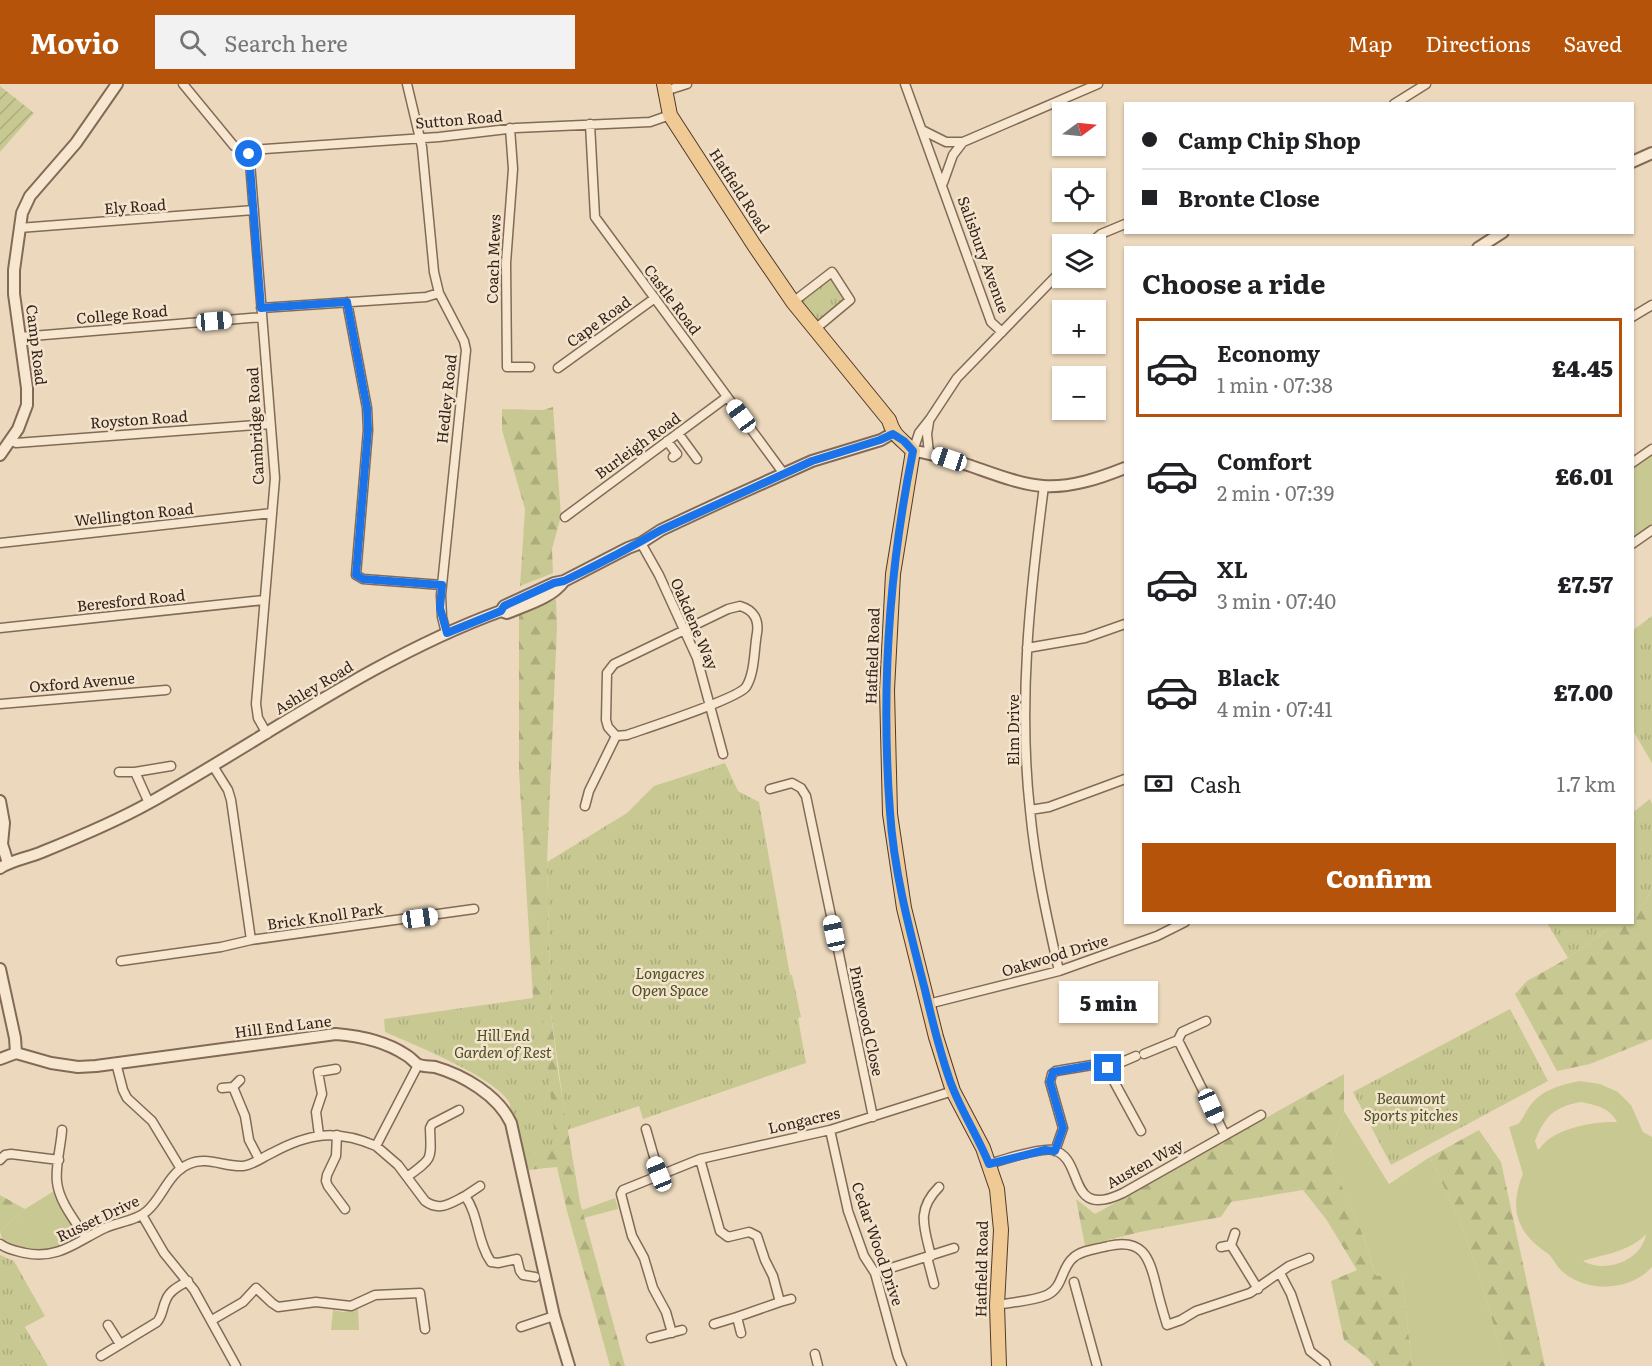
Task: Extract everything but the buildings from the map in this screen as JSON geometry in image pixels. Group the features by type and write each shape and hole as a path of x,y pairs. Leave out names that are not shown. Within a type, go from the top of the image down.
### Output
{"main road":[{"name":"Hatfield Road","path":"664,87 670,115 793,302 889,420 893,434 913,451 893,574 887,690 890,814 908,926 944,1065 953,1091 989,1164 998,1199 1001,1230 998,1305 999,1366"}],"street":[{"name":"Camp Road","path":"0,454 22,421 27,405 27,388 14,294 14,270 22,213 30,196 76,143 117,84"},
{"path":"183,84 234,146 249,150"},
{"name":"Hedley Road","path":"407,84 420,137 432,261 440,293 464,341 466,350 440,608 447,633"},
{"path":"664,87 687,84"},
{"name":"Salisbury Avenue","path":"905,84 943,183 991,322 1002,332"},
{"path":"922,129 946,142 963,141 1098,84"},
{"path":"1397,102 1426,84"},
{"name":"Sutton Road","path":"249,150 439,137 510,128 650,122 670,115"},
{"name":"Castle Road","path":"590,124 595,217 784,474"},
{"name":"Coach Mews","path":"510,128 513,169 506,263 507,367 530,367"},
{"name":"Salisbury Avenue","path":"943,183 953,154 963,141"},
{"name":"Cambridge Road","path":"249,150 274,478 256,711 261,726 267,734"},
{"path":"1634,161 1652,153"},
{"name":"Ely Road","path":"19,228 254,210"},
{"path":"1101,234 1124,224"},
{"path":"1481,246 1500,234"},
{"path":"793,302 832,272 850,300 814,330"},
{"path":"1052,280 957,378 919,433 913,451 929,453 1011,479 1044,486 1079,483 1124,468"},
{"name":"College Road","path":"20,337 262,313 347,302 426,297 440,293"},
{"name":"Cape Road","path":"558,368 654,298"},
{"path":"347,302 367,408 368,430 356,575 363,579 442,585"},
{"path":"1634,316 1652,305"},
{"name":"Burleigh Road","path":"565,517 727,397"},
{"path":"929,453 927,427 930,419"},
{"name":"Royston Road","path":"10,440 16,443 270,424"},
{"path":"678,433 697,459"},
{"name":"Ashley Road","path":"4,866 72,840 148,803 366,675 447,633 501,611 504,606 530,599 554,583 564,581 593,567 641,543 661,530 784,474 822,458 893,434"},
{"path":"667,441 677,454 673,457"},
{"path":"1634,462 1652,449"},
{"name":"Elm Drive","path":"1044,486 1031,580 1026,734 1030,810 1042,893 1059,971"},
{"name":"Wellington Road","path":"0,543 272,513"},
{"path":"1634,543 1652,530"},
{"name":"Oakdene Way","path":"641,543 659,575 697,658 723,754"},
{"name":"Beresford Road","path":"0,628 264,600"},
{"path":"740,606 755,615 758,625 750,678 745,688 738,694 710,705 627,735 616,736 608,727 606,720 607,673 614,664 728,609 740,606"},
{"path":"1027,648 1085,638 1124,624"},
{"name":"Oxford Avenue","path":"0,704 166,690"},
{"path":"585,806 589,791 616,736"},
{"path":"119,772 135,772 171,766"},
{"name":"Brick Knoll Park","path":"213,766 228,790 231,800 251,940"},
{"path":"135,772 148,803"},
{"path":"1030,810 1049,807 1124,779"},
{"name":"Pinewood Close","path":"770,789 792,783 801,788 806,796 873,1117"},
{"path":"0,801 4,824 2,844 4,866"},
{"name":"Brick Knoll Park","path":"121,961 221,947 251,940 474,909"},
{"name":"Oakwood Drive","path":"928,1005 1059,971 1157,936 1181,924"},
{"path":"0,969 15,1038 16,1053 0,1059"},
{"path":"1108,1068 1178,1040 1182,1032 1206,1021"},
{"name":"Hill End Lane","path":"16,1053 51,1064 78,1067 336,1035 352,1035 386,1044 407,1055 418,1065 434,1067 479,1088 497,1103 508,1117 554,1316 569,1366"},
{"path":"1178,1040 1225,1135"},
{"path":"116,1063 127,1098 152,1121 181,1168 205,1160 244,1166 291,1143 319,1135 337,1135 360,1139 376,1146 398,1165 425,1201 437,1207 447,1206 480,1186"},
{"path":"989,1164 1045,1150 1055,1151 1063,1128 1050,1082 1052,1074 1056,1071 1098,1064 1108,1068 1141,1131"},
{"path":"376,1146 418,1065"},
{"path":"319,1135 316,1112 322,1094 314,1071 336,1069"},
{"path":"222,1088 233,1087 240,1080"},
{"path":"233,1087 245,1116 249,1140 259,1160"},
{"name":"Longacres","path":"672,1333 666,1312 653,1288 644,1258 629,1226 621,1194 625,1188 700,1159 830,1130 953,1091"},
{"path":"407,1177 431,1157 430,1128 432,1124 459,1110"},
{"name":"Austen Way","path":"1055,1151 1066,1161 1087,1196 1092,1200 1102,1201 1123,1193 1261,1115"},
{"path":"646,1129 659,1174"},
{"path":"62,1130 57,1183 86,1238"},
{"name":"Cedar Wood Drive","path":"830,1130 848,1211 864,1256 875,1272 902,1366"},
{"path":"337,1135 336,1156 326,1181 345,1209"},
{"path":"0,1160 5,1155 12,1154 59,1160"},
{"path":"700,1159 720,1231 728,1237 749,1233 757,1236 773,1276 780,1302"},
{"name":"Russet Drive","path":"0,1244 12,1251 37,1256 58,1253 106,1227 142,1215 157,1201 171,1178 181,1168"},
{"path":"934,1284 924,1228 924,1206 928,1197 939,1187"},
{"path":"465,1196 476,1215 486,1255 491,1262 517,1259 523,1275 535,1277"},
{"path":"142,1215 164,1253 188,1281 236,1366"},
{"path":"1231,1245 1235,1233"},
{"path":"998,1305 1048,1295 1056,1288 1067,1264 1073,1257 1124,1244 1136,1246 1146,1254 1167,1325 1196,1311 1250,1293 1288,1266 1309,1258"},
{"path":"1231,1245 1258,1288"},
{"path":"1221,1247 1231,1245"},
{"path":"875,1272 954,1248"},
{"path":"1280,1273 1291,1294 1310,1351 1326,1366"},
{"path":"101,1356 157,1322 162,1316 170,1293 188,1281"},
{"path":"1074,1282 1097,1366"},
{"path":"212,1320 243,1302 256,1288 278,1307 316,1302 351,1306 375,1295 420,1293 425,1329"},
{"path":"714,1324 791,1299"},
{"path":"521,1327 554,1316"},
{"path":"737,1317 741,1333"},
{"path":"108,1325 120,1344"},
{"path":"651,1338 682,1330"},
{"path":"815,1354 818,1366"}],"green space":[{"path":"0,86 34,113 0,152"},
{"path":"832,273 849,297 814,325 796,300"},
{"path":"553,407 561,516 552,549 553,573 520,586 525,509 502,430 502,409 543,410"},
{"path":"1652,455 1652,525 1634,538 1634,467"},
{"path":"556,599 557,627 547,862 551,1014 558,1072 580,1202 625,1366 610,1366 557,1167 528,1170 516,1123 509,1110 520,1062 520,1006 533,998 519,772 519,614"},
{"path":"1652,616 1652,763 1634,732 1634,630"},
{"name":"Longacres Open Space","path":"725,763 738,791 759,802 790,975 792,975 801,1017 798,1018 806,1063 643,1119 639,1106 567,1130 551,1014 547,862 627,813 654,786"},
{"path":"1650,799 1652,804 1652,886 1646,902 1634,911 1635,818 1634,811"},
{"path":"1652,886 1652,1039 1590,1064 1557,1071 1515,994 1527,981 1568,958 1616,924 1634,924 1634,911 1646,902"},
{"path":"1548,924 1616,924 1568,958"},
{"name":"Hill End Garden of Rest","path":"533,998 541,999 556,1149 524,1155 515,1114 509,1102 500,1092 452,1062 385,1032 384,1019"},
{"name":"Beaumont Sports pitches","path":"1510,1009 1548,1081 1391,1165 1353,1092"},
{"path":"1344,1074 1344,1111 1331,1152 1336,1173 1362,1233 1376,1276 1402,1276 1412,1366 1374,1366 1369,1359 1344,1340 1331,1281 1357,1270 1326,1219 1303,1190 1231,1202 1221,1217 1140,1232 1085,1246 1076,1199 1095,1214"},
{"path":"1580,1081 1600,1084 1618,1092 1631,1105 1643,1132 1652,1137 1652,1267 1643,1275 1621,1285 1585,1284 1564,1273 1549,1255 1528,1237 1518,1218 1516,1198 1523,1174 1509,1127 1518,1124 1539,1096 1552,1089","holes":["1581,1102 1606,1110 1617,1122 1592,1123 1575,1127 1550,1138 1538,1150 1535,1141 1547,1119 1557,1110","1646,1234 1638,1251 1622,1262 1602,1266 1583,1261 1625,1249"]},
{"path":"1344,1111 1389,1184 1430,1157 1459,1219 1479,1274 1505,1366 1412,1366 1402,1276 1376,1276 1362,1233 1336,1174 1331,1152"},
{"path":"1479,1130 1501,1162 1545,1366 1505,1366 1479,1274 1459,1219 1430,1157"},
{"path":"54,1191 78,1233 75,1241 38,1252 20,1250 3,1241 0,1232 25,1209"},
{"path":"0,1195 25,1209 0,1232"},
{"path":"615,1198 618,1209 584,1218 582,1210"},
{"path":"0,1255 14,1261 45,1316 25,1327 48,1366 0,1366"},
{"path":"358,1308 359,1330 331,1330 333,1310 343,1312"}],"route":[{"path":"249,154 261,308 347,302 367,408 368,430 356,575 363,579 442,585 440,608 447,633 501,611 504,606 554,583 564,581 641,543 661,530 812,461 893,434 904,441 913,451 893,574 887,690 890,814 908,926 944,1065 953,1091 989,1164 1045,1150 1055,1151 1063,1125 1050,1082 1053,1072 1098,1064 1108,1068"}]}
